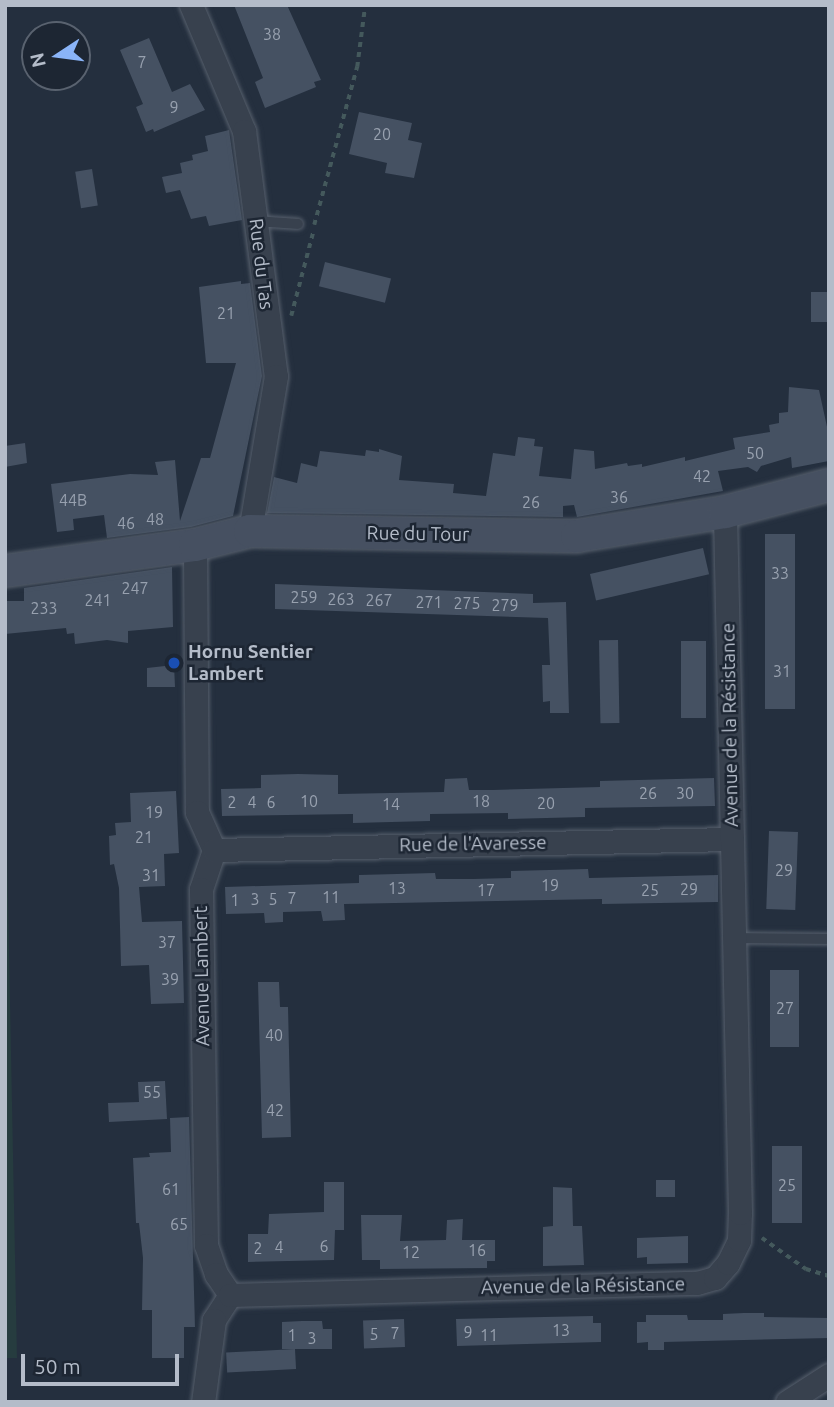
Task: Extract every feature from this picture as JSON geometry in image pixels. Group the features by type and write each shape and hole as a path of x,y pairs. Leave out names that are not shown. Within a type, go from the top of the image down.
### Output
{"street":[{"name":"Rue du Tas","path":"191,5 244,131 276,376 250,531"},
{"name":"Rue du Tour","path":"5,571 195,545 250,531 577,536 725,512 829,485"},
{"name":"Avenue de la Résistance","path":"230,1295 697,1283 715,1278 728,1263 739,1240 725,512"},
{"path":"195,545 197,812 214,850"},
{"name":"Rue de l'Avaresse","path":"214,850 732,839"},
{"name":"Avenue Lambert","path":"214,850 201,889 206,1245 216,1274 230,1295"},
{"path":"203,1402 214,1320 230,1295"},
{"path":"787,1402 829,1375"}],"lane":[{"path":"256,221 298,224"},
{"path":"735,938 829,939"}],"path":[{"path":"290,323 340,122 357,67 365,5"},
{"path":"739,1240 761,1238 806,1269 829,1276"}],"green space":[{"path":"6,797 17,1358 5,1358"}],"building":[{"path":"234,5 287,5 321,80 314,82 316,87 265,108 255,82 263,78"},
{"path":"149,38 172,92 190,84 205,110 154,132 153,129 146,132 136,107 143,104 120,50"},
{"path":"359,112 412,123 408,140 422,143 414,178 385,173 387,163 349,154"},
{"path":"229,130 242,220 209,226 206,216 191,219 180,190 166,193 162,177 182,173 180,163 193,160 192,155 208,151 205,136"},
{"path":"92,169 98,206 81,208 75,172"},
{"path":"325,262 391,278 385,303 319,286"},
{"path":"241,281 241,284 250,283 262,376 233,516 191,527 107,538 104,515 73,519 74,530 57,532 51,484 130,474 158,475 155,462 175,460 180,521 201,458 210,458 236,363 206,363 199,287"},
{"path":"811,292 828,292 828,322 811,322"},
{"path":"789,387 819,390 829,436 829,461 792,468 791,457 761,466 757,472 748,467 718,471 723,491 577,517 574,505 563,506 563,517 267,513 274,477 297,483 301,463 317,467 320,451 365,456 366,450 379,452 379,449 402,456 399,480 454,484 453,493 486,496 493,453 515,456 518,437 535,439 534,446 543,447 539,476 571,479 574,449 594,451 595,469 627,463 628,466 642,464 642,467 685,457 685,461 735,449 733,438 770,432 769,425 779,423 779,413 788,412"},
{"path":"25,443 27,463 5,467 5,446"},
{"path":"765,534 795,534 795,709 765,709"},
{"path":"703,548 709,574 596,600 590,574"},
{"path":"172,567 173,627 128,631 128,643 107,640 75,644 74,633 67,634 66,628 5,634 5,601 24,601 24,588"},
{"path":"275,584 533,594 533,603 566,602 569,713 550,713 550,701 543,702 542,665 550,665 548,618 275,609"},
{"path":"599,640 618,640 619,723 600,723"},
{"path":"681,641 706,641 706,718 681,718"},
{"path":"174,665 175,687 147,687 147,668"},
{"path":"261,775 338,775 338,794 444,792 445,779 467,778 469,790 493,790 600,787 600,781 714,778 715,806 585,808 585,817 508,819 508,813 430,814 430,821 353,823 353,814 222,816 221,789 261,788"},
{"path":"176,791 179,853 164,854 165,886 139,887 142,922 182,921 184,1003 151,1004 149,965 121,966 119,888 114,864 110,865 109,836 116,835 115,823 131,822 130,793"},
{"path":"769,831 798,832 795,910 766,909"},
{"path":"588,869 589,878 718,875 718,902 602,904 602,899 344,904 345,920 323,921 321,911 283,912 283,922 265,923 264,913 226,914 225,887 359,883 359,875 435,873 436,879 473,879 511,878 511,871"},
{"path":"770,970 799,970 799,1047 770,1047"},
{"path":"258,982 279,982 280,1007 288,1007 291,1137 262,1138"},
{"path":"165,1081 167,1119 109,1122 108,1103 139,1102 138,1082"},
{"path":"189,1117 195,1327 184,1327 184,1358 152,1358 152,1310 142,1310 143,1258 139,1223 136,1223 133,1158 150,1157 149,1153 171,1152 170,1118"},
{"path":"772,1146 802,1146 802,1223 772,1223"},
{"path":"656,1180 675,1180 675,1197 656,1197"},
{"path":"324,1182 344,1182 344,1230 335,1230 334,1260 248,1262 248,1234 268,1234 269,1214 324,1212"},
{"path":"553,1187 572,1188 573,1226 582,1226 584,1265 543,1266 543,1227 553,1226"},
{"path":"361,1215 402,1215 400,1241 446,1240 447,1220 463,1219 462,1240 495,1240 495,1261 487,1261 487,1268 380,1269 380,1260 362,1260"},
{"path":"688,1236 688,1263 647,1264 647,1257 637,1258 637,1238"},
{"path":"764,1313 764,1317 829,1318 829,1338 664,1342 664,1350 648,1350 648,1342 637,1343 637,1322 646,1322 646,1315 687,1315 688,1320 723,1320 723,1314"},
{"path":"593,1316 593,1323 601,1323 601,1342 457,1346 456,1319"},
{"path":"404,1319 405,1347 364,1348 363,1320"},
{"path":"322,1321 323,1329 332,1329 332,1349 282,1349 282,1322"},
{"path":"295,1349 296,1369 227,1373 226,1353"}],"place":[{"name":"Hornu Sentier Lambert","path":"174,663"}]}
